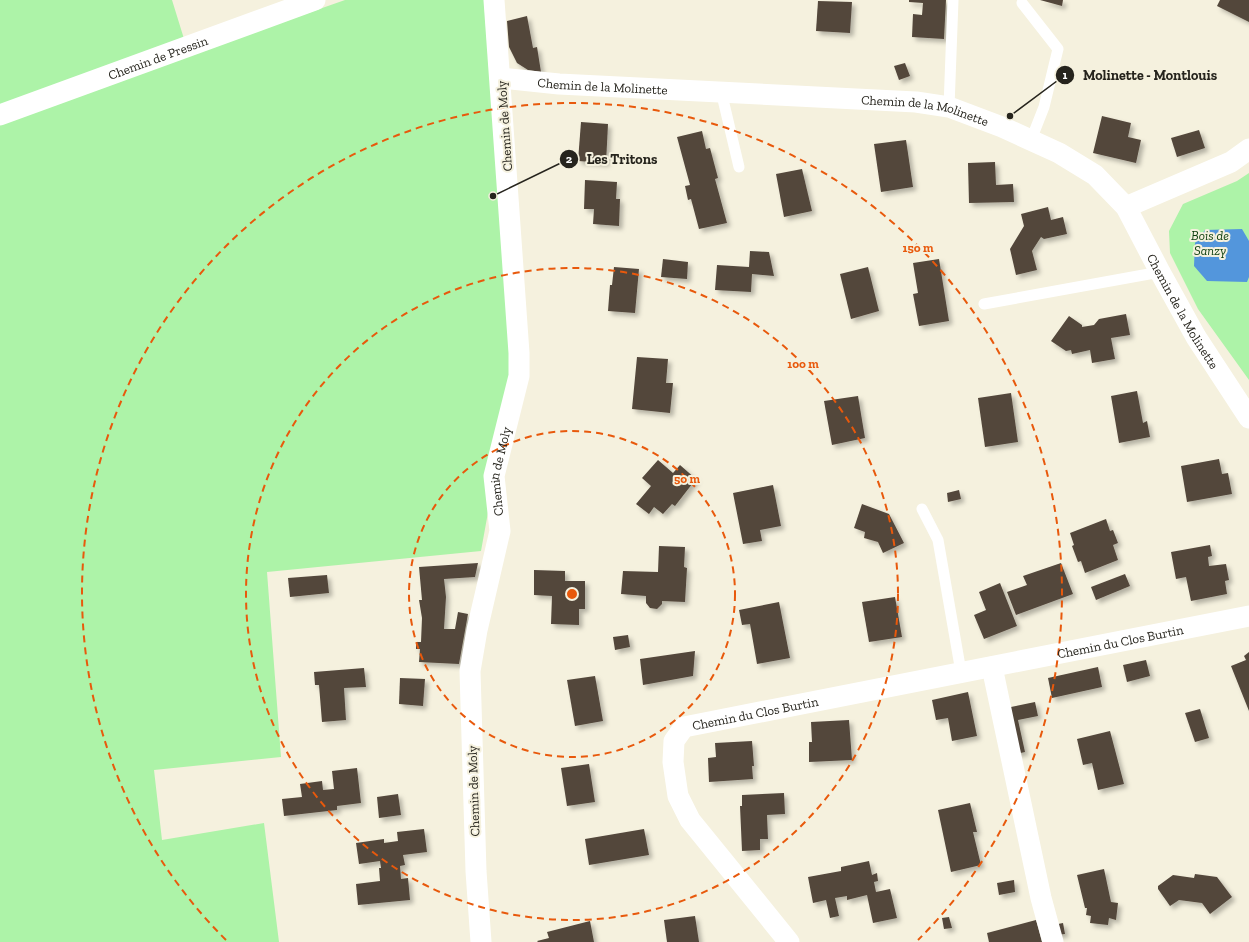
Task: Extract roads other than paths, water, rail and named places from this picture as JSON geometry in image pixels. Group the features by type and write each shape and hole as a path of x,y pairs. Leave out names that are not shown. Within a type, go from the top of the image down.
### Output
{"street":[{"name":"Chemin de Pressin","path":"0,115 315,0"},
{"name":"Chemin de Moly","path":"481,942 476,871 470,671 477,630 500,531 494,476 519,376 519,353 501,78 494,0"},
{"name":"Chemin de la Molinette","path":"501,78 559,84 916,102 949,107 1031,140 1059,153 1096,175 1126,207 1196,336 1249,418"},
{"path":"1126,207 1231,162 1249,149"},
{"name":"Chemin du Clos Burtin","path":"789,942 690,820 678,796 673,762 674,741 684,726 703,721 992,667 1249,616"},
{"path":"992,667 1041,898 1054,942"}],"lane":[{"path":"949,107 953,0"},
{"path":"1022,3 1058,49 1044,107 1031,140"},
{"path":"721,91 739,167"},
{"path":"984,304 1160,272"},
{"path":"922,509 938,540 961,672"}],"water":[{"path":"1242,229 1249,241 1249,277 1247,282 1207,281 1194,266 1195,243 1205,230"}],"place":[{"name":"Molinette - Montlouis","path":"1010,116"},
{"name":"Les Tritons","path":"493,196"}],"park label":[{"name":"Bois de Sanzy","path":"1210,242"}]}
